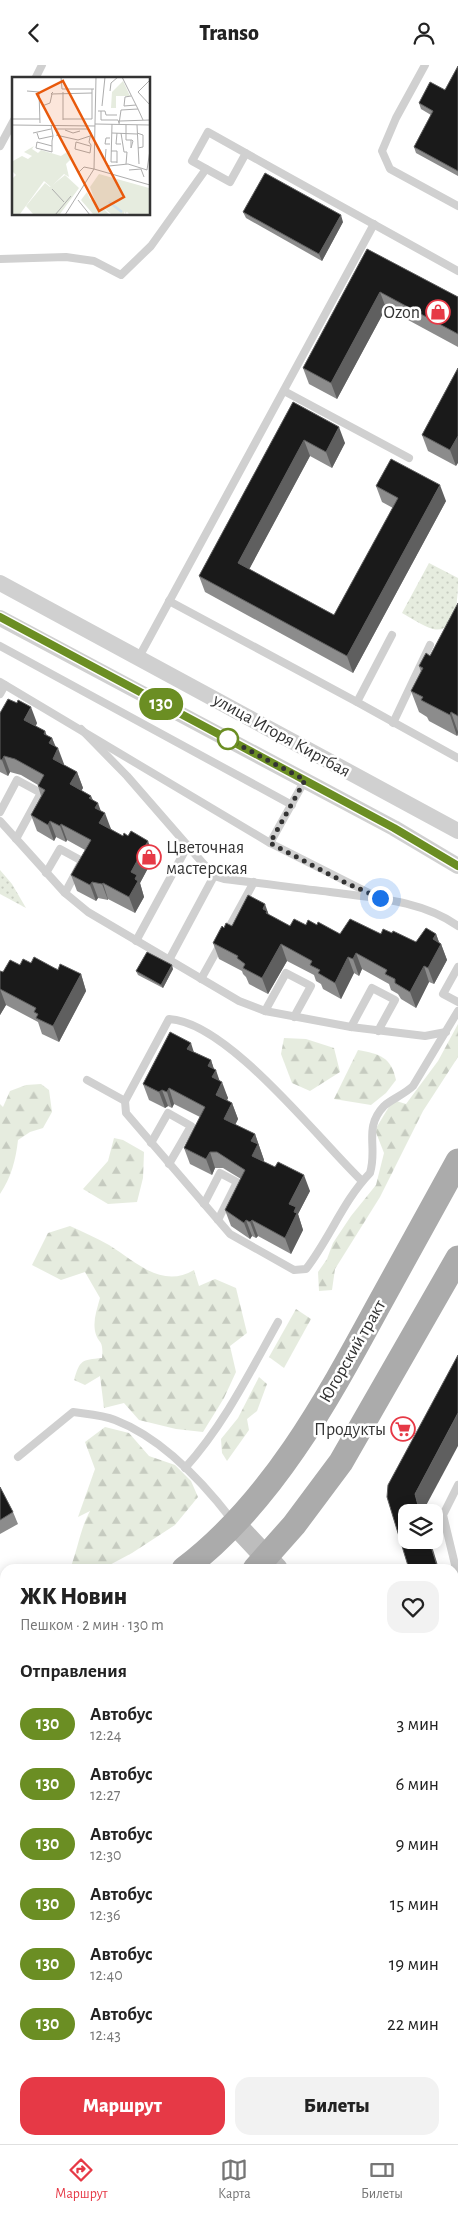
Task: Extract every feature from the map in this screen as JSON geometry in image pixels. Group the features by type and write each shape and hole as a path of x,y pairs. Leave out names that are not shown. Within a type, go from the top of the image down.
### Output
{"main road":[{"name":"Югорский тракт","path":"190,1564 235,1524 279,1469 328,1394 458,1161"},
{"path":"267,1564 341,1462 452,1272"},
{"path":"235,1524 265,1564"}],"street":[{"name":"улица Игоря Киртбая","path":"0,583 455,827"},
{"name":"улица Игоря Киртбая","path":"0,617 305,780 458,866"}],"lane":[{"path":"36,77 42,65"},
{"path":"424,65 396,118 382,151 390,169 458,207"},
{"path":"0,146 12,123"},
{"path":"246,153 230,182 192,161 208,132 246,153 374,224 458,271"},
{"path":"0,259 66,257 94,261 121,275 151,246 206,169"},
{"path":"139,657 374,224"},
{"path":"284,391 409,458"},
{"path":"169,601 357,701 458,759"},
{"path":"357,701 392,635"},
{"path":"393,723 430,645"},
{"path":"0,646 292,805"},
{"path":"0,694 2,684 81,729 270,843 344,882 380,898"},
{"path":"81,729 128,776 187,847 214,876 380,898 414,906 443,916 458,926"},
{"path":"128,776 132,769 140,766"},
{"path":"0,811 17,780 41,793 16,839"},
{"path":"270,843 305,780"},
{"path":"0,821 65,893 88,912 239,1001 265,1011 351,1027 425,1037 446,1033"},
{"path":"136,941 187,847"},
{"path":"46,873 60,849 82,861 65,893"},
{"path":"169,960 214,876"},
{"path":"201,979 254,882"},
{"path":"343,894 344,882"},
{"path":"458,967 443,994 458,1002"},
{"path":"265,1011 286,973 311,986 294,1017"},
{"path":"351,1027 372,988 395,1000 378,1031"},
{"path":"362,1181 243,1058 204,1029 182,1019 169,1019 124,1101 126,1113 230,1234 294,1270 306,1269 338,1215 362,1181 370,1173 373,1165 372,1131 374,1119 386,1104 403,1096 413,1086 458,1011"},
{"path":"87,1080 124,1101"},
{"path":"151,1143 168,1113 191,1126 169,1164"},
{"path":"204,1204 220,1173 237,1182 218,1220"},
{"path":"186,1468 204,1447 227,1414 278,1322"},
{"path":"18,1457 73,1412 115,1419 148,1437 186,1468 213,1495 235,1524"},
{"path":"455,1564 443,1515 458,1485"}],"green space":[{"path":"429,563 458,578 455,612 452,620 441,629 429,628 402,613"},
{"path":"0,870 12,884 26,908 0,894"},
{"path":"458,1024 458,1057 423,1111 380,1197 335,1269 332,1290 319,1291 318,1272 327,1259 333,1243 351,1216 376,1185 384,1153 375,1130 393,1100 406,1104 438,1061"},
{"path":"284,1038 306,1039 334,1048 340,1072 310,1091 292,1083 281,1054"},
{"path":"358,1050 373,1053 388,1061 396,1080 386,1093 371,1105 334,1099"},
{"path":"41,1084 49,1090 52,1112 43,1128 30,1132 18,1140 12,1168 0,1194 0,1104 3,1107 10,1091 26,1085"},
{"path":"114,1138 123,1140 144,1152 143,1178 137,1202 108,1204 83,1189 108,1161"},
{"path":"70,1226 95,1237 139,1265 160,1275 171,1277 194,1270 199,1286 215,1279 236,1288 247,1333 230,1346 236,1372 224,1398 203,1432 176,1429 139,1420 124,1403 104,1408 100,1376 85,1385 74,1380 82,1362 102,1358 102,1347 96,1335 95,1327 100,1298 85,1272 61,1280 32,1265 48,1233"},
{"path":"296,1309 311,1319 284,1368 269,1357"},
{"path":"259,1377 267,1384 257,1411 247,1419 249,1430 227,1461 222,1453 221,1439 238,1418"},
{"path":"105,1427 129,1433 149,1456 175,1465 191,1481 198,1497 175,1525 111,1564 72,1564 90,1511 78,1517 95,1469 85,1442"}],"building":[{"path":"458,66 458,171 414,147 433,111 419,103 430,82 445,90"},
{"path":"265,173 341,215 319,254 243,212"},
{"path":"367,249 458,297 458,334 380,292 331,383 303,368"},
{"path":"458,368 458,436 450,450 422,435"},
{"path":"293,402 339,427 326,452 304,440 238,563 334,615 398,498 376,486 391,459 440,485 347,656 199,576"},
{"path":"458,603 458,716 451,712 450,715 421,700 423,697 411,691 423,668 419,666 426,653 430,656"},
{"path":"8,699 17,703 18,700 31,707 24,720 45,731 44,734 52,738 49,743 58,748 53,759 77,772 70,784 91,796 89,798 98,803 95,808 105,813 99,823 123,836 124,833 128,836 131,831 148,841 131,872 137,875 135,879 138,881 129,897 103,883 92,882 90,885 71,875 91,840 61,824 60,826 50,821 48,825 31,815 45,790 38,786 44,775 15,759 4,756 2,760 0,759 0,713"},
{"path":"248,895 265,904 263,909 267,911 266,913 290,926 294,919 306,925 308,920 317,925 318,922 340,934 350,919 381,934 383,929 392,933 393,931 416,942 426,928 436,934 433,939 441,944 428,968 424,966 410,992 395,983 395,979 385,974 387,970 356,953 353,959 348,957 335,983 318,973 320,970 310,965 312,961 281,944 262,978 243,968 245,964 237,958 238,956 213,943 222,926 224,928 226,923 232,926"},
{"path":"147,952 172,965 161,985 136,971"},
{"path":"34,957 58,970 60,964 81,974 53,1026 36,1018 38,1014 34,1012 36,1008 0,989 0,971 3,972 10,960 20,965 23,959 31,963"},
{"path":"170,1032 191,1043 187,1049 211,1060 208,1066 216,1070 212,1077 222,1082 216,1095 232,1103 224,1119 255,1134 251,1141 258,1144 252,1156 275,1167 278,1162 304,1175 289,1204 296,1207 294,1212 297,1213 285,1238 252,1220 250,1222 246,1220 244,1223 225,1210 245,1170 217,1152 210,1152 206,1159 184,1148 205,1107 169,1088 167,1092 162,1090 159,1092 143,1084"},
{"path":"458,1355 458,1413 415,1494 418,1504 398,1504 398,1533 387,1497 388,1485"},
{"path":"0,1487 13,1512 0,1520"},
{"path":"403,1549 432,1549 436,1564 407,1564"}],"bus line":[{"name":"130","path":"0,617 394,828 458,866"}],"place":[{"name":"Ozon","path":"438,312"},
{"name":"Цветочная мастерская","path":"149,857"},
{"name":"Продукты","path":"403,1429"}],"route":[{"path":"228,739 305,780 270,843 344,882 380,898"}]}
